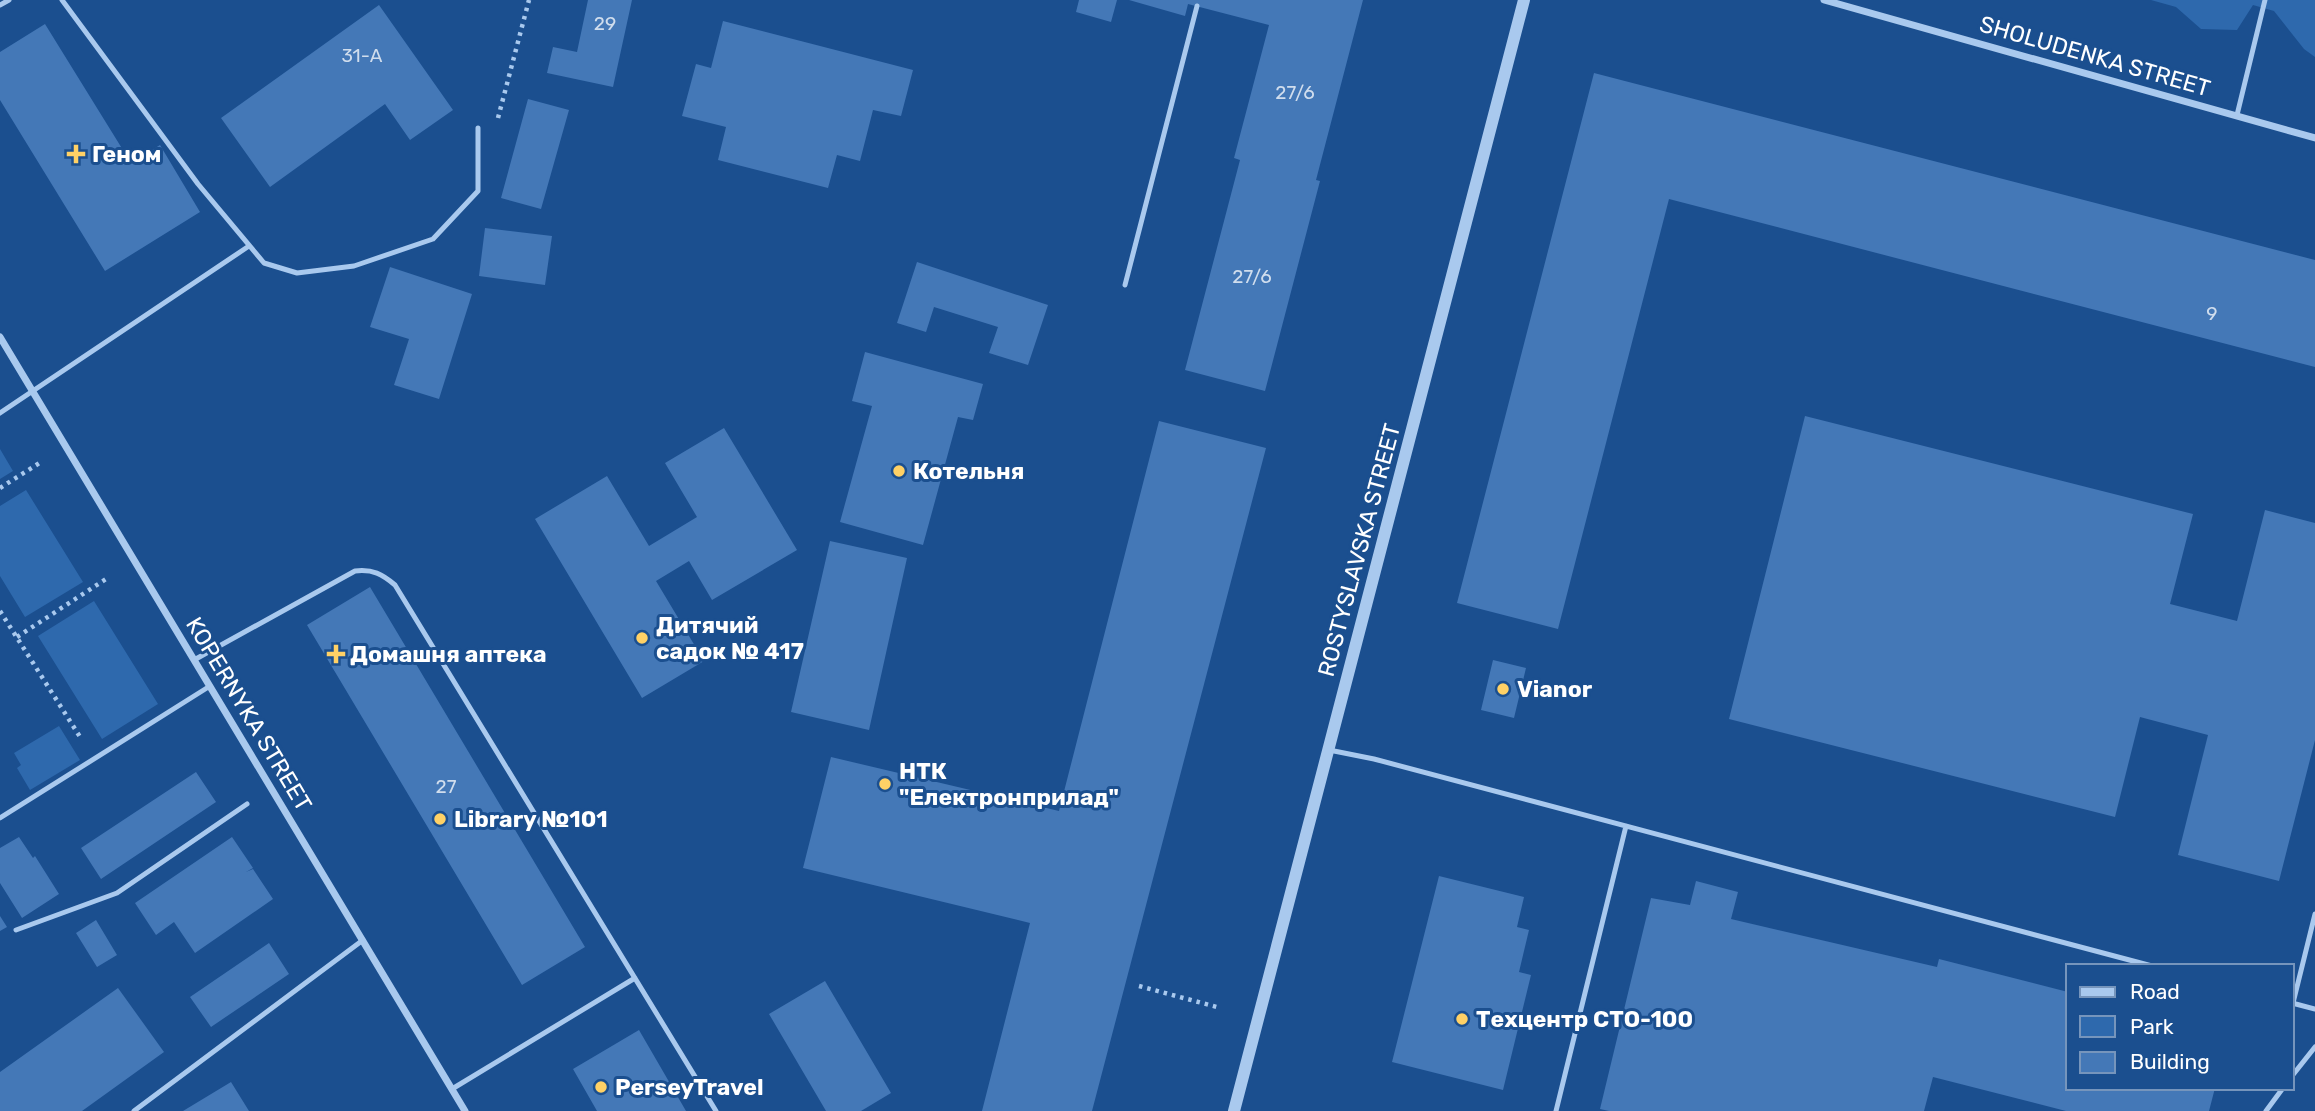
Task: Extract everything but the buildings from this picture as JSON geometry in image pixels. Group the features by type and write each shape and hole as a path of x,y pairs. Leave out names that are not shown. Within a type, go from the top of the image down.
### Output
{"street":[{"name":"ROSTYSLAVSKA STREET","path":"1234,1111 1524,0"},
{"name":"SHOLUDENKA STREET","path":"1824,0 2315,138"},
{"name":"KOPERNYKA STREET","path":"0,337 465,1111"}],"lane":[{"path":"0,5 9,0"},
{"path":"62,0 198,184 264,263 297,273 354,266 433,239 478,191 478,128"},
{"path":"2237,115 2265,0"},
{"path":"1125,285 1197,6"},
{"path":"0,413 249,246"},
{"path":"194,660 355,571 369,569 382,574 395,585 716,1111"},
{"path":"0,818 210,686"},
{"path":"1329,750 1374,759 2144,964"},
{"path":"16,930 117,893 247,804"},
{"path":"1556,1111 1626,826"},
{"path":"2294,999 2315,914"},
{"path":"134,1111 363,940"},
{"path":"452,1089 635,978"},
{"path":"2294,1003 2315,1009"},
{"path":"2294,1073 2315,1047"},
{"path":"2266,1111 2282,1090"}],"path":[{"path":"495,127 529,0"},
{"path":"0,488 41,462"},
{"path":"17,637 109,577"},
{"path":"0,611 94,759"},
{"path":"1139,986 1216,1007"}],"green space":[{"path":"2151,0 2315,0 2315,57 2304,49 2274,11 2253,5 2237,30 2201,29 2176,7"},
{"path":"0,449 13,471 0,479"},
{"path":"26,490 83,582 25,617 0,576 0,506"},
{"path":"94,601 158,704 102,739 38,636"},
{"path":"59,726 80,760 30,790 17,768 21,765 14,753"}],"place":[{"name":"Геном","path":"76,154"},
{"name":"Котельня","path":"899,471"},
{"name":"Дитячий садок № 417","path":"642,638"},
{"name":"Домашня аптека","path":"336,654"},
{"name":"Vianor","path":"1503,689"},
{"name":"НТК \"Електронприлад\"","path":"885,784"},
{"name":"Library №101","path":"440,819"},
{"name":"Техцентр СТО-100","path":"1462,1019"},
{"name":"PerseyTravel","path":"601,1087"}]}
